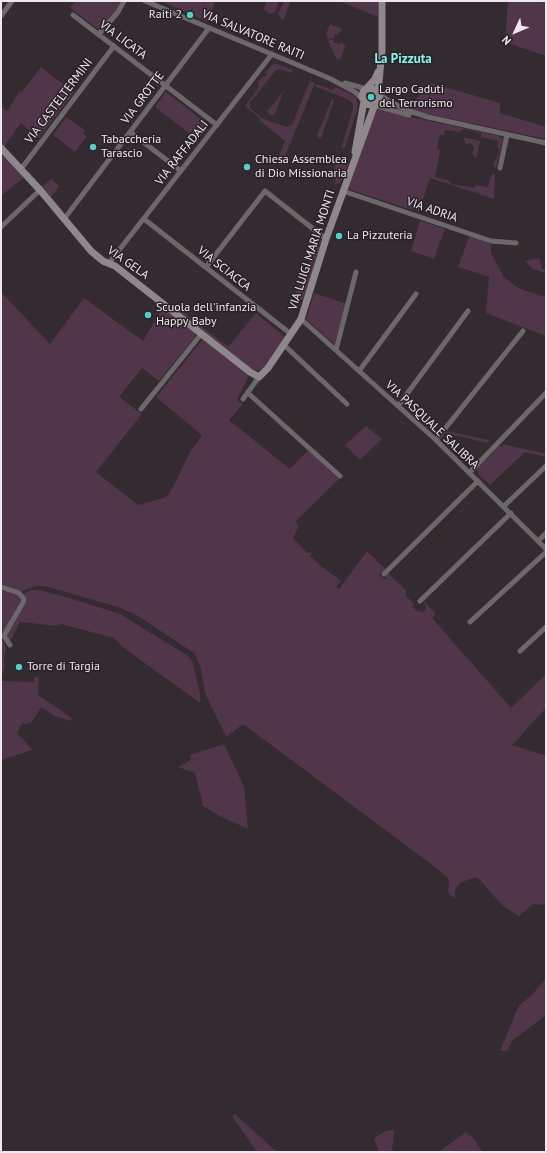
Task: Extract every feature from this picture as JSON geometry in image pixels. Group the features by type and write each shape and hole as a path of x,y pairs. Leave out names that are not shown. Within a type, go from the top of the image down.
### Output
{"street":[{"path":"1,16 12,1"},
{"path":"99,34 118,12 124,1"},
{"name":"VIA SALVATORE RAITI","path":"145,1 331,79"},
{"path":"352,165 364,139 374,105 379,101 382,1"},
{"name":"VIA LICATA","path":"73,15 217,124"},
{"name":"VIA GROTTE","path":"64,219 209,28"},
{"name":"VIA CASTELTERMINI","path":"20,169 114,46"},
{"name":"VIA RAFFADALI","path":"109,263 272,54"},
{"path":"352,165 363,100 362,94 375,79 381,65"},
{"path":"331,79 367,89 372,88 389,102 406,110 428,117 546,143"},
{"path":"331,79 355,92 366,104 411,115 428,117"},
{"path":"130,132 181,171"},
{"path":"500,168 507,135"},
{"name":"VIA GELA","path":"2,151 40,190 92,251 115,266 250,372 259,377"},
{"name":"VIA LUIGI MARIA MONTI","path":"259,377 268,368 301,320 326,239 352,165"},
{"path":"1,227 40,190"},
{"path":"206,267 265,191 326,239"},
{"name":"VIA ADRIA","path":"343,191 491,241 516,243"},
{"name":"VIA SCIACCA","path":"144,219 291,334"},
{"path":"336,350 356,272"},
{"path":"359,371 416,294"},
{"path":"398,406 468,311"},
{"name":"VIA PASQUALE SALIBRA","path":"301,320 436,440 546,549"},
{"path":"436,440 523,331"},
{"path":"141,409 202,333"},
{"path":"284,345 347,404"},
{"path":"243,399 259,377"},
{"path":"248,393 340,476"},
{"path":"469,473 546,393"},
{"path":"504,506 546,466"},
{"path":"384,574 478,481"},
{"path":"420,601 510,513"},
{"path":"538,541 546,533"},
{"path":"470,622 546,552"},
{"path":"1,587 19,593 24,599 4,636 10,645"},
{"path":"520,651 546,627"}],"shaded area":[{"path":"75,1 120,1 117,12 98,29 70,8"},
{"path":"160,1 215,1 208,22"},
{"path":"266,1 278,1 276,12 270,14 264,10"},
{"path":"285,1 290,3 284,19 281,19 278,13"},
{"path":"339,1 378,1 378,17 356,8"},
{"path":"508,1 534,1 542,3 543,1 546,1 546,56 505,42"},
{"path":"330,24 342,29 338,35 335,34 334,38 328,39 326,34"},
{"path":"334,39 333,42 339,44 341,42 346,46 340,60 336,58 328,41"},
{"path":"273,64 293,70 291,73 279,69 276,70 249,104 251,109 264,119 286,127 292,125 310,81 315,83 283,161 278,159 285,141 259,120 260,118 245,106 259,87 258,82 263,76 265,77 267,75 265,73"},
{"path":"41,67 74,92 39,138 21,123 3,148 1,145 1,106 7,111 20,91 22,92"},
{"path":"431,83 500,103 500,113 546,127 546,139 409,110 414,101"},
{"path":"316,84 333,90 335,87 353,95 357,100 357,110 345,147 341,149 353,109 353,104 349,100 315,86"},
{"path":"284,90 274,116 269,114 267,112"},
{"path":"166,92 209,125 198,140 155,107"},
{"path":"332,99 334,100 321,139 317,137 317,135"},
{"path":"375,109 499,136 503,138 496,168 493,165 499,148 497,147 498,141 481,137 481,133 463,129 459,132 445,130 444,135 440,135 437,147 440,151 435,177 448,180 452,184 474,188 475,185 488,187 491,176 495,174 494,199 430,178 419,211 348,189"},
{"path":"66,117 85,130 83,133 87,136 75,152 53,135"},
{"path":"463,137 480,141 476,159 472,153 474,147 470,143 466,144"},
{"path":"4,155 24,177 1,196 1,157"},
{"path":"338,157 349,164 343,178 334,186 336,180 331,177"},
{"path":"51,179 59,186 51,197 63,211 62,213 40,188"},
{"path":"420,221 445,229 434,259 411,251"},
{"path":"318,236 321,241 305,298 300,301 294,296 304,277"},
{"path":"472,236 491,244 491,253 504,277 515,286 523,290 546,297 546,336 486,313 489,277 458,267 469,237"},
{"path":"539,258 542,269 546,270 546,273 533,269 525,261"},
{"path":"1,292 50,344 84,298 143,341 163,307 195,333 194,338 159,381 142,368 119,397 142,414 96,472 138,505 167,496 190,452 202,435 156,397 203,339 249,375 237,400 243,404 229,420 290,469 308,450 339,479 295,522 298,525 298,528 293,538 307,553 310,552 312,554 310,556 321,566 341,581 336,587 339,589 367,551 385,569 379,575 386,579 386,575 388,573 406,590 406,596 413,603 413,607 417,611 424,612 426,608 424,601 436,614 432,618 511,708 546,674 546,708 512,745 544,755 546,754 546,905 533,904 519,916 503,906 480,880 475,877 460,883 455,890 455,898 450,895 448,890 448,878 439,870 243,724 226,737 205,693 200,665 194,653 135,614 91,599 44,586 36,586 22,591 15,591 1,586"},
{"path":"314,293 347,304 334,344 306,319"},
{"path":"182,311 228,347 256,313 285,337 263,368 252,371 180,313"},
{"path":"366,426 382,439 360,460 345,445"},
{"path":"446,431 489,440 488,443 445,433"},
{"path":"503,444 546,454 546,457 525,452 490,485 475,470 499,446 503,447"},
{"path":"1,589 19,595 23,601 3,634 2,639 6,648 4,658 5,668 1,678"},
{"path":"32,590 40,590 63,596 120,614 185,654 193,663 200,694 200,703 124,648 114,638 61,624 58,626 20,622 10,641 7,637 8,633 14,620 25,605 26,599 23,594"},
{"path":"35,677 39,678 38,695 72,718 70,721 55,716 41,707 32,722 26,724 22,723 17,734 32,750 1,760 1,681 34,682"},
{"path":"224,744 244,787 248,829 203,806 195,773 178,767 191,760 190,755"},
{"path":"546,978 546,1015 512,1041 507,1051 500,1051 519,1005 531,996"},
{"path":"235,1114 277,1152 257,1152 232,1116"},
{"path":"394,1130 392,1152 379,1152 374,1138 386,1131"},
{"path":"466,1132 469,1136 471,1135 483,1152 439,1152"}],"place":[{"name":"Raiti 2","path":"190,15"},
{"name":"Largo Caduti del Terrorismo","path":"371,97"},
{"name":"Tabaccheria Tarascio","path":"93,147"},
{"name":"Chiesa Assemblea di Dio Missionaria","path":"247,167"},
{"name":"La Pizzuteria","path":"339,236"},
{"name":"Scuola dell'infanzia Happy Baby","path":"148,315"},
{"name":"Torre di Targia","path":"19,667"}],"district":[{"name":"La Pizzuta","path":"403,59"}]}
